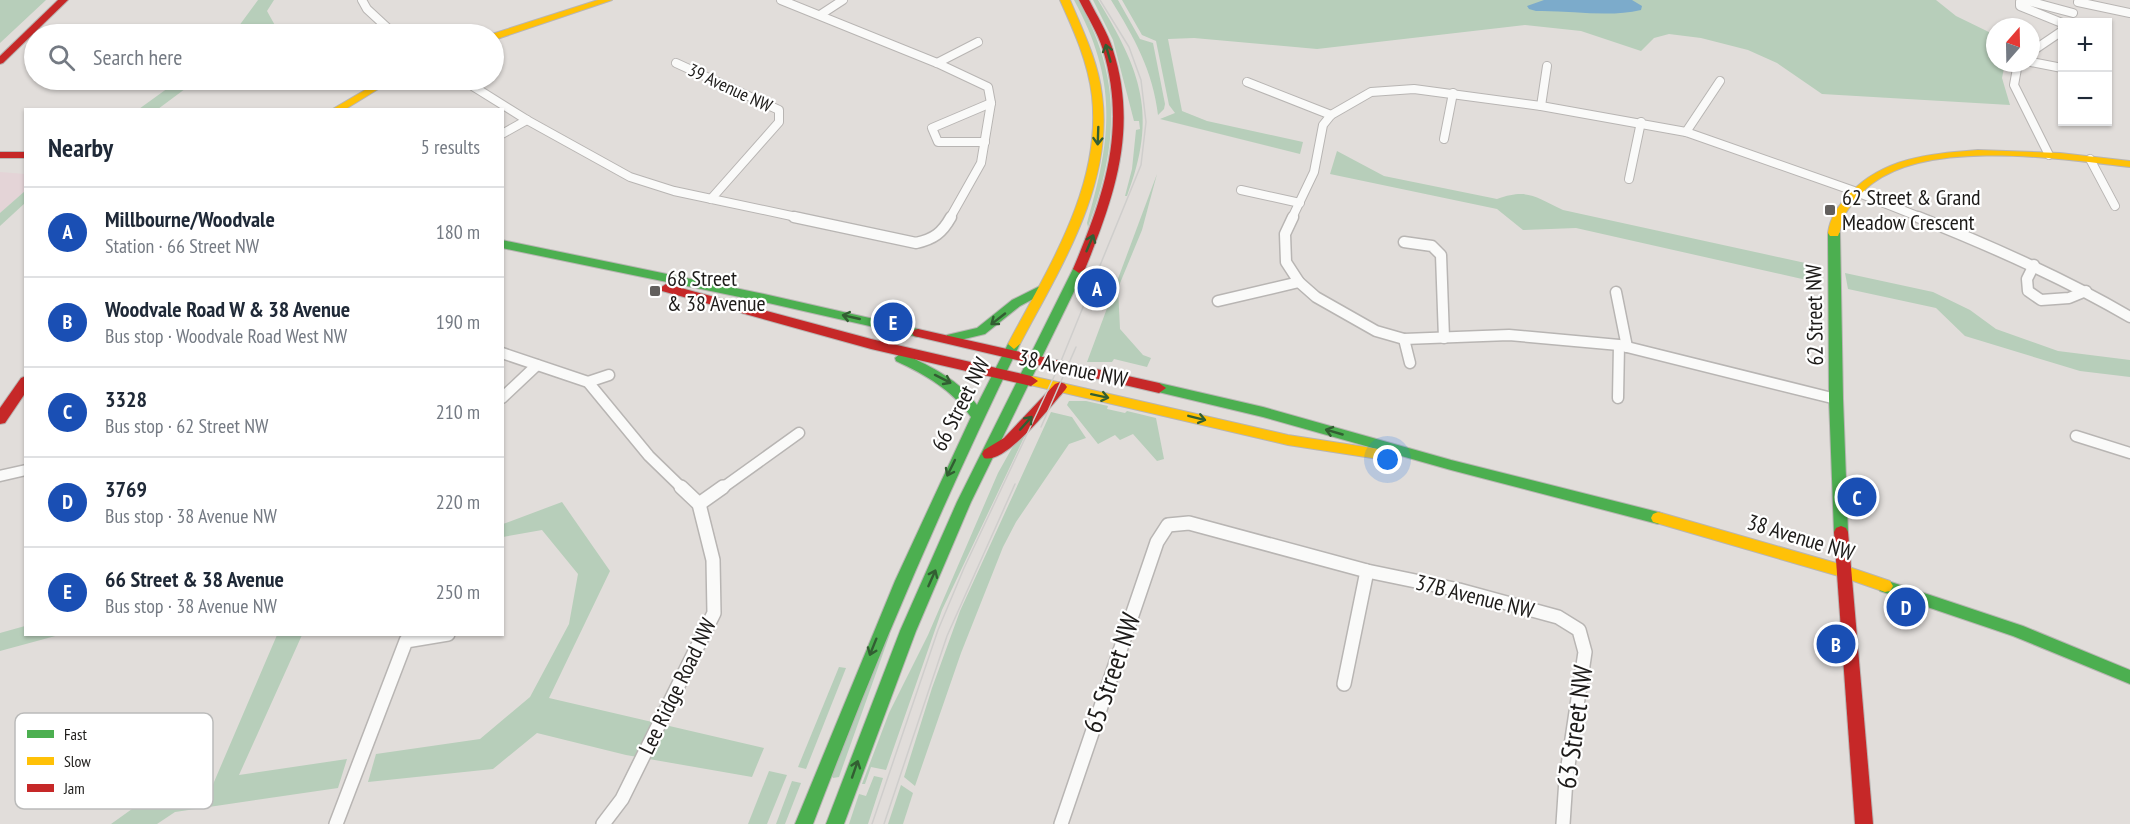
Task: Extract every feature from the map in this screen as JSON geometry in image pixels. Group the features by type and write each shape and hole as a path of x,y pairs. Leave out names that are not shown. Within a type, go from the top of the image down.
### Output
{"street":[{"path":"38,24 63,0"},
{"path":"362,0 367,9 383,24"},
{"path":"504,34 607,0"},
{"path":"479,90 527,120 630,177 674,192 916,243 932,239 944,230 981,163 990,99 988,87 937,63 781,0"},
{"path":"820,15 843,0"},
{"name":"66 Street NW","path":"804,824 892,601 939,493 998,374 1061,256 1089,190 1096,164 1099,138 1098,89 1089,48 1065,0"},
{"name":"66 Street NW","path":"836,824 908,631 964,502 1025,380 1099,221 1110,183 1118,142 1120,112 1108,49 1084,0"},
{"path":"2058,22 2026,10 2020,6 2020,2 2028,1 2073,13"},
{"path":"2070,18 2078,1 2130,13"},
{"path":"2040,46 2058,34"},
{"path":"0,61 24,38"},
{"path":"937,63 978,42"},
{"name":"39 Avenue NW","path":"676,63 779,110 779,122 711,199"},
{"path":"2040,64 2058,67"},
{"path":"1541,106 1547,66"},
{"path":"2016,72 2014,85 2049,155"},
{"path":"1686,132 1720,81"},
{"path":"1247,82 1331,116"},
{"path":"1836,399 1623,346 1509,335 1404,339 1376,331 1334,310 1299,282 1286,262 1285,234 1314,172 1323,125 1331,116 1371,92 1414,89 1541,106 1641,122 1686,132 1854,191 2034,265 2086,291 2130,317"},
{"path":"339,108 371,90"},
{"path":"1444,140 1453,93"},
{"path":"985,142 938,142 932,128 990,99"},
{"path":"504,133 527,120"},
{"path":"1629,179 1641,122"},
{"name":"62 Street NW","path":"1864,824 1843,571 1836,399 1833,251 1835,220 1854,191 1882,172 1916,160 1974,152 2049,155 2130,164"},
{"path":"0,155 24,155"},
{"path":"2090,159 2115,206"},
{"path":"1241,190 1300,203"},
{"path":"1404,242 1432,246 1441,255 1444,338"},
{"name":"38 Avenue NW","path":"504,244 871,344 998,374 1288,440 1451,465"},
{"name":"38 Avenue NW","path":"551,256 764,298 1263,412 1451,465 1594,500 1843,571 2016,632 2130,677"},
{"path":"2034,265 2027,279 2028,291 2041,300 2069,298 2086,291"},
{"path":"1218,301 1299,282"},
{"path":"949,339 981,331 1016,303 1043,289"},
{"path":"1616,292 1623,346 1618,398"},
{"path":"1404,339 1410,363"},
{"path":"871,344 950,382 963,393 977,416"},
{"path":"504,353 588,382 649,456 699,504 799,433"},
{"path":"504,396 537,365"},
{"path":"588,382 609,375"},
{"path":"0,419 24,384"},
{"path":"989,454 1009,442 1060,387"},
{"path":"2076,436 2130,453"},
{"path":"0,476 24,470"},
{"name":"Lee Ridge Road NW","path":"603,824 622,799 714,613 713,560 699,504"},
{"name":"37B Avenue NW","path":"1168,525 1189,523 1367,571 1459,590 1558,617 1579,630"},
{"name":"65 Street NW","path":"1061,824 1157,542 1168,525"},
{"path":"1344,684 1367,571"},
{"name":"63 Street NW","path":"1563,824 1566,779 1585,652 1579,630"},
{"path":"336,824 406,641 435,636"}],"shaded area":[{"path":"0,172 24,174 24,192 0,213"}],"green space":[{"path":"0,0 46,0 0,43"},
{"path":"258,0 274,0 267,11 274,24 240,24"},
{"path":"1074,0 1078,0 1092,28 1102,56 1109,84 1111,112 1106,168 1088,227 1087,223 1102,163 1106,110 1104,83 1098,57"},
{"path":"1093,0 1098,0 1125,49 1140,94 1143,117 1142,141 1127,196 1125,196 1132,169 1136,130 1140,129 1139,121 1134,121 1113,40"},
{"path":"1111,0 1118,0 1140,39 1153,43 1165,104 1164,109 1158,115 1147,69"},
{"path":"1122,0 1936,0 1956,16 1986,31 1986,72 2003,72 2002,78 2010,105 1822,94 1777,63 1748,50 1701,38 1669,34 1654,38 1641,51 1581,31 1525,25 1317,49 1194,38 1168,39 1182,111 1207,121 1303,142 1300,154 1160,119 1175,113 1169,105 1156,41 1142,35"},
{"path":"165,90 184,90 159,108 140,108"},
{"path":"1337,151 1384,176 1497,199 1516,194 1531,195 1563,210 1810,264 1811,281 1576,228 1523,230 1497,209 1330,174"},
{"path":"1157,174 1142,230 1118,288 1120,329 1143,355 1151,358 1147,367 1114,359 1112,362 1087,362"},
{"path":"24,192 24,204 0,226 0,213"},
{"path":"1845,273 1933,292 1970,310 1996,329 2058,351 2130,360 2130,377 2080,371 1965,336 1936,308 1848,289"},
{"path":"1069,401 1086,401 1108,406 1107,409 1156,418 1164,459 1157,461 1133,434 1120,440 1115,435 1098,444 1067,405"},
{"path":"1051,412 1072,417 1086,438 1069,444 1016,522 1003,547 961,653 915,786 904,777 932,688 960,611"},
{"path":"1028,429 942,610 886,770 871,767 865,784 862,784 889,713 928,635 998,473 1012,448"},
{"path":"562,502 610,571 549,698 764,748 752,777 626,755 537,733 493,769 368,782 376,754 480,739 530,697 569,624 578,574 542,530 504,537 504,524"},
{"path":"24,626 24,636 55,636 0,651 0,633"},
{"path":"890,634 839,777 833,778 831,775 887,635"},
{"path":"277,636 302,636 239,775 347,759 338,788 213,806 213,784"},
{"path":"839,667 846,668 806,769 798,767"},
{"path":"769,771 787,775 767,824 748,824"},
{"path":"874,776 883,778 868,824 849,824 859,794 866,796"},
{"path":"792,781 801,783 785,824 776,824"},
{"path":"901,785 913,793 903,824 888,824"},
{"path":"132,809 195,809 175,812 157,824 111,824"}],"water":[{"path":"1544,0 1632,0 1642,6 1641,10 1602,14 1536,11 1527,6"}],"tram line":[{"path":"872,824 938,630 964,568 1059,366 1141,165 1146,122 1141,80 1129,47 1100,0"},
{"path":"1041,427 1076,347"},
{"path":"884,824 947,636 1015,484"}],"traffic: fast":[{"path":"1834,233 1836,399 1841,532"},
{"path":"504,244 764,298 918,333"},
{"path":"835,824 908,631 964,502 1079,269"},
{"path":"952,338 981,331 1016,303 1042,289"},
{"path":"804,824 852,702 929,521 1014,344"},
{"path":"901,358 944,381 962,396 977,416"},
{"path":"1159,388 1263,412 1451,465 1658,518"},
{"path":"1885,586 2017,631 2130,677"}],"traffic: slow":[{"path":"504,34 607,0"},
{"path":"1014,344 1078,217 1091,178 1098,137 1097,95 1087,50 1065,0"},
{"path":"339,108 371,90"},
{"path":"1834,233 1839,214 1869,180 1900,165 1937,156 2019,153 2130,164"},
{"path":"1031,381 1288,440 1385,455"},
{"path":"1658,518 1843,571 1885,586"}],"traffic: jam":[{"path":"38,24 63,0"},
{"path":"1079,269 1099,221 1115,160 1120,112 1108,49 1084,0"},
{"path":"0,61 24,38"},
{"path":"0,155 24,155"},
{"path":"666,288 871,344 1031,381"},
{"path":"918,333 1159,388"},
{"path":"0,419 24,384"},
{"path":"989,454 1009,442 1060,387"},
{"path":"1841,532 1864,824"}],"place":[{"name":"62 Street & Grand Meadow Crescent","path":"1830,210"},
{"name":"Millbourne/Woodvale","path":"1097,288"},
{"name":"68 Street & 38 Avenue","path":"655,291"},
{"name":"66 Street & 38 Avenue","path":"893,322"},
{"name":"3328","path":"1857,497"},
{"name":"3769","path":"1906,607"},
{"name":"Woodvale Road W & 38 Avenue","path":"1836,644"}]}
